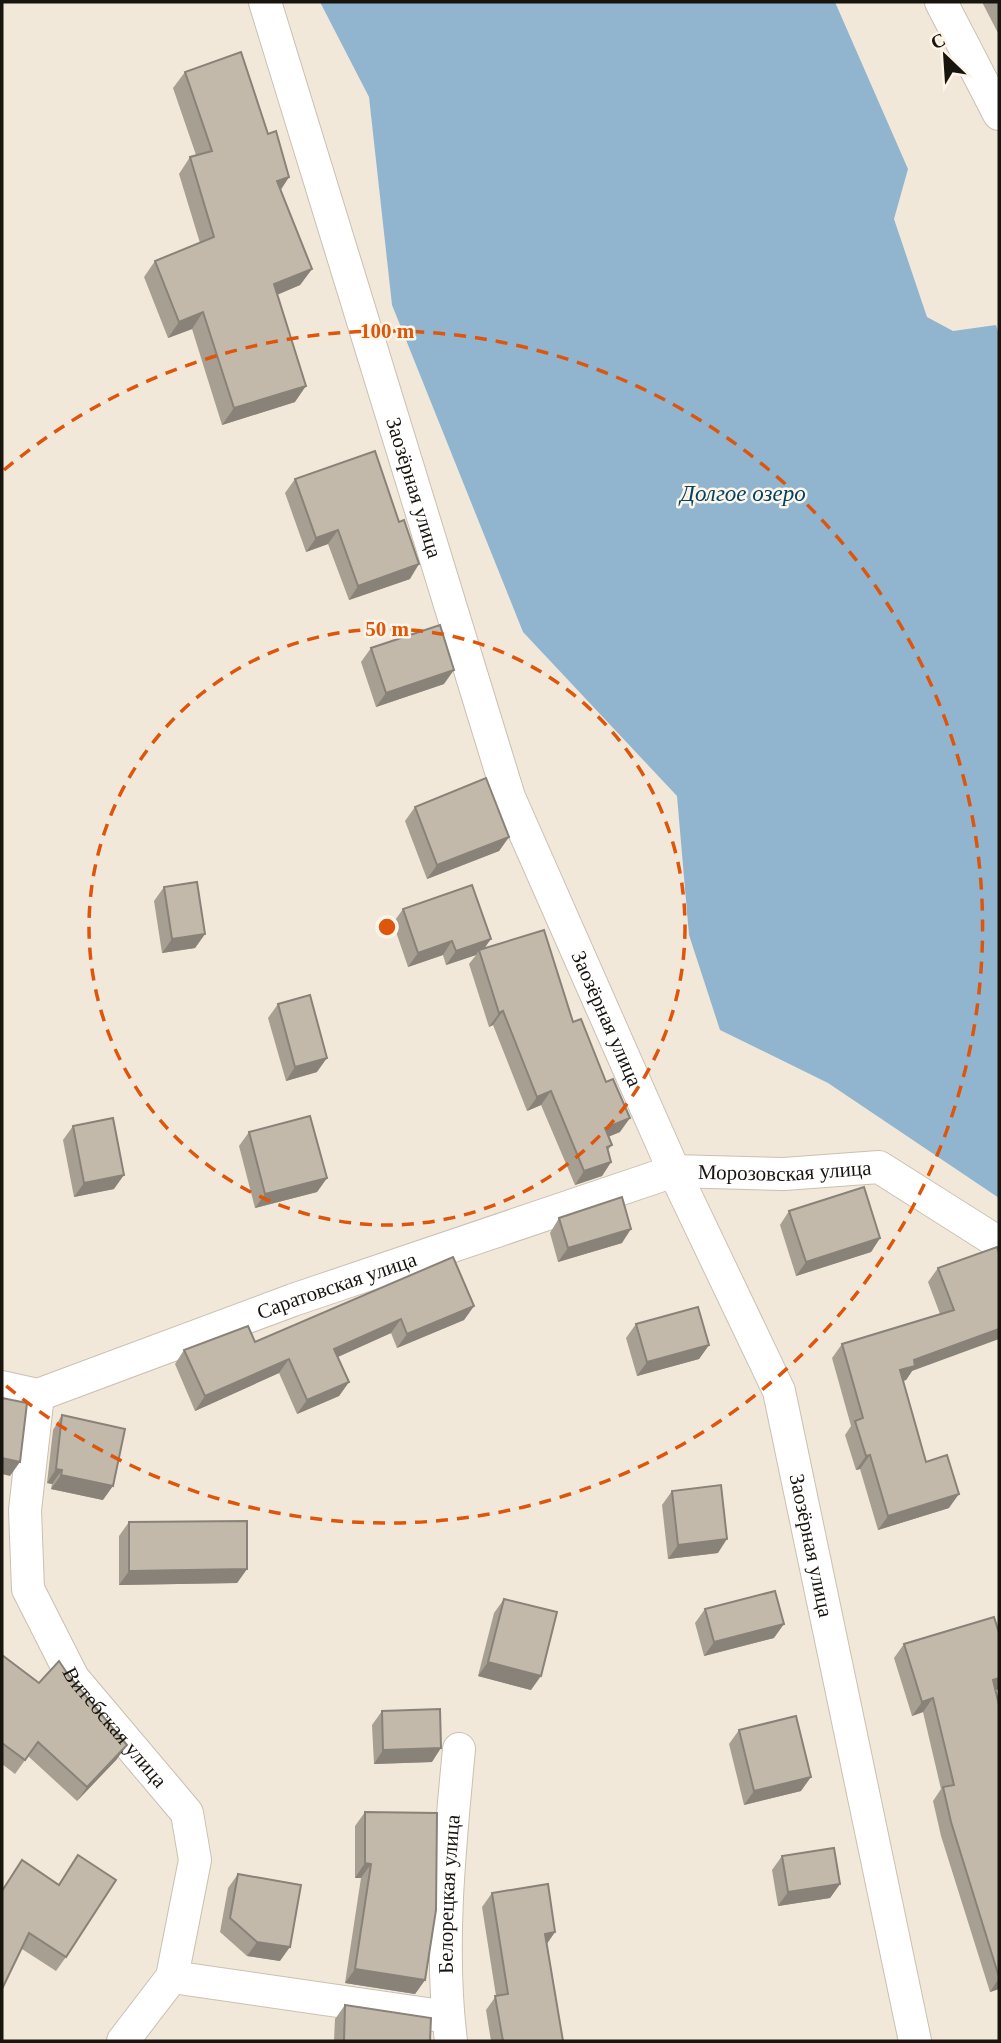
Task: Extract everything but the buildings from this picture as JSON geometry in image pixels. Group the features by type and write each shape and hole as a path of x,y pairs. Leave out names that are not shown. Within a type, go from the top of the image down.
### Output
{"street":[{"name":"Заозёрная улица","path":"265,2 509,797 674,1171 779,1391 915,2041"},
{"path":"941,2 999,114"},
{"name":"Морозовская улица","path":"674,1171 784,1174 879,1167 955,1213 999,1244"},
{"name":"Саратовская улица","path":"38,1395 293,1300 674,1171"},
{"path":"2,1387 38,1395"},
{"name":"Витебская улица","path":"38,1395 24,1510 28,1589 73,1678 187,1813 195,1860 172,1977 123,2041"},
{"name":"Белорецкая улица","path":"450,2029 447,1872 459,1749"},
{"path":"172,1977 450,2029"}],"water":[{"name":"Долгое озеро","path":"320,2 835,2 908,169 894,219 927,317 953,331 996,325 999,335 999,1198 828,1083 720,1030 689,935 677,796 523,632 392,305 369,97"}]}
